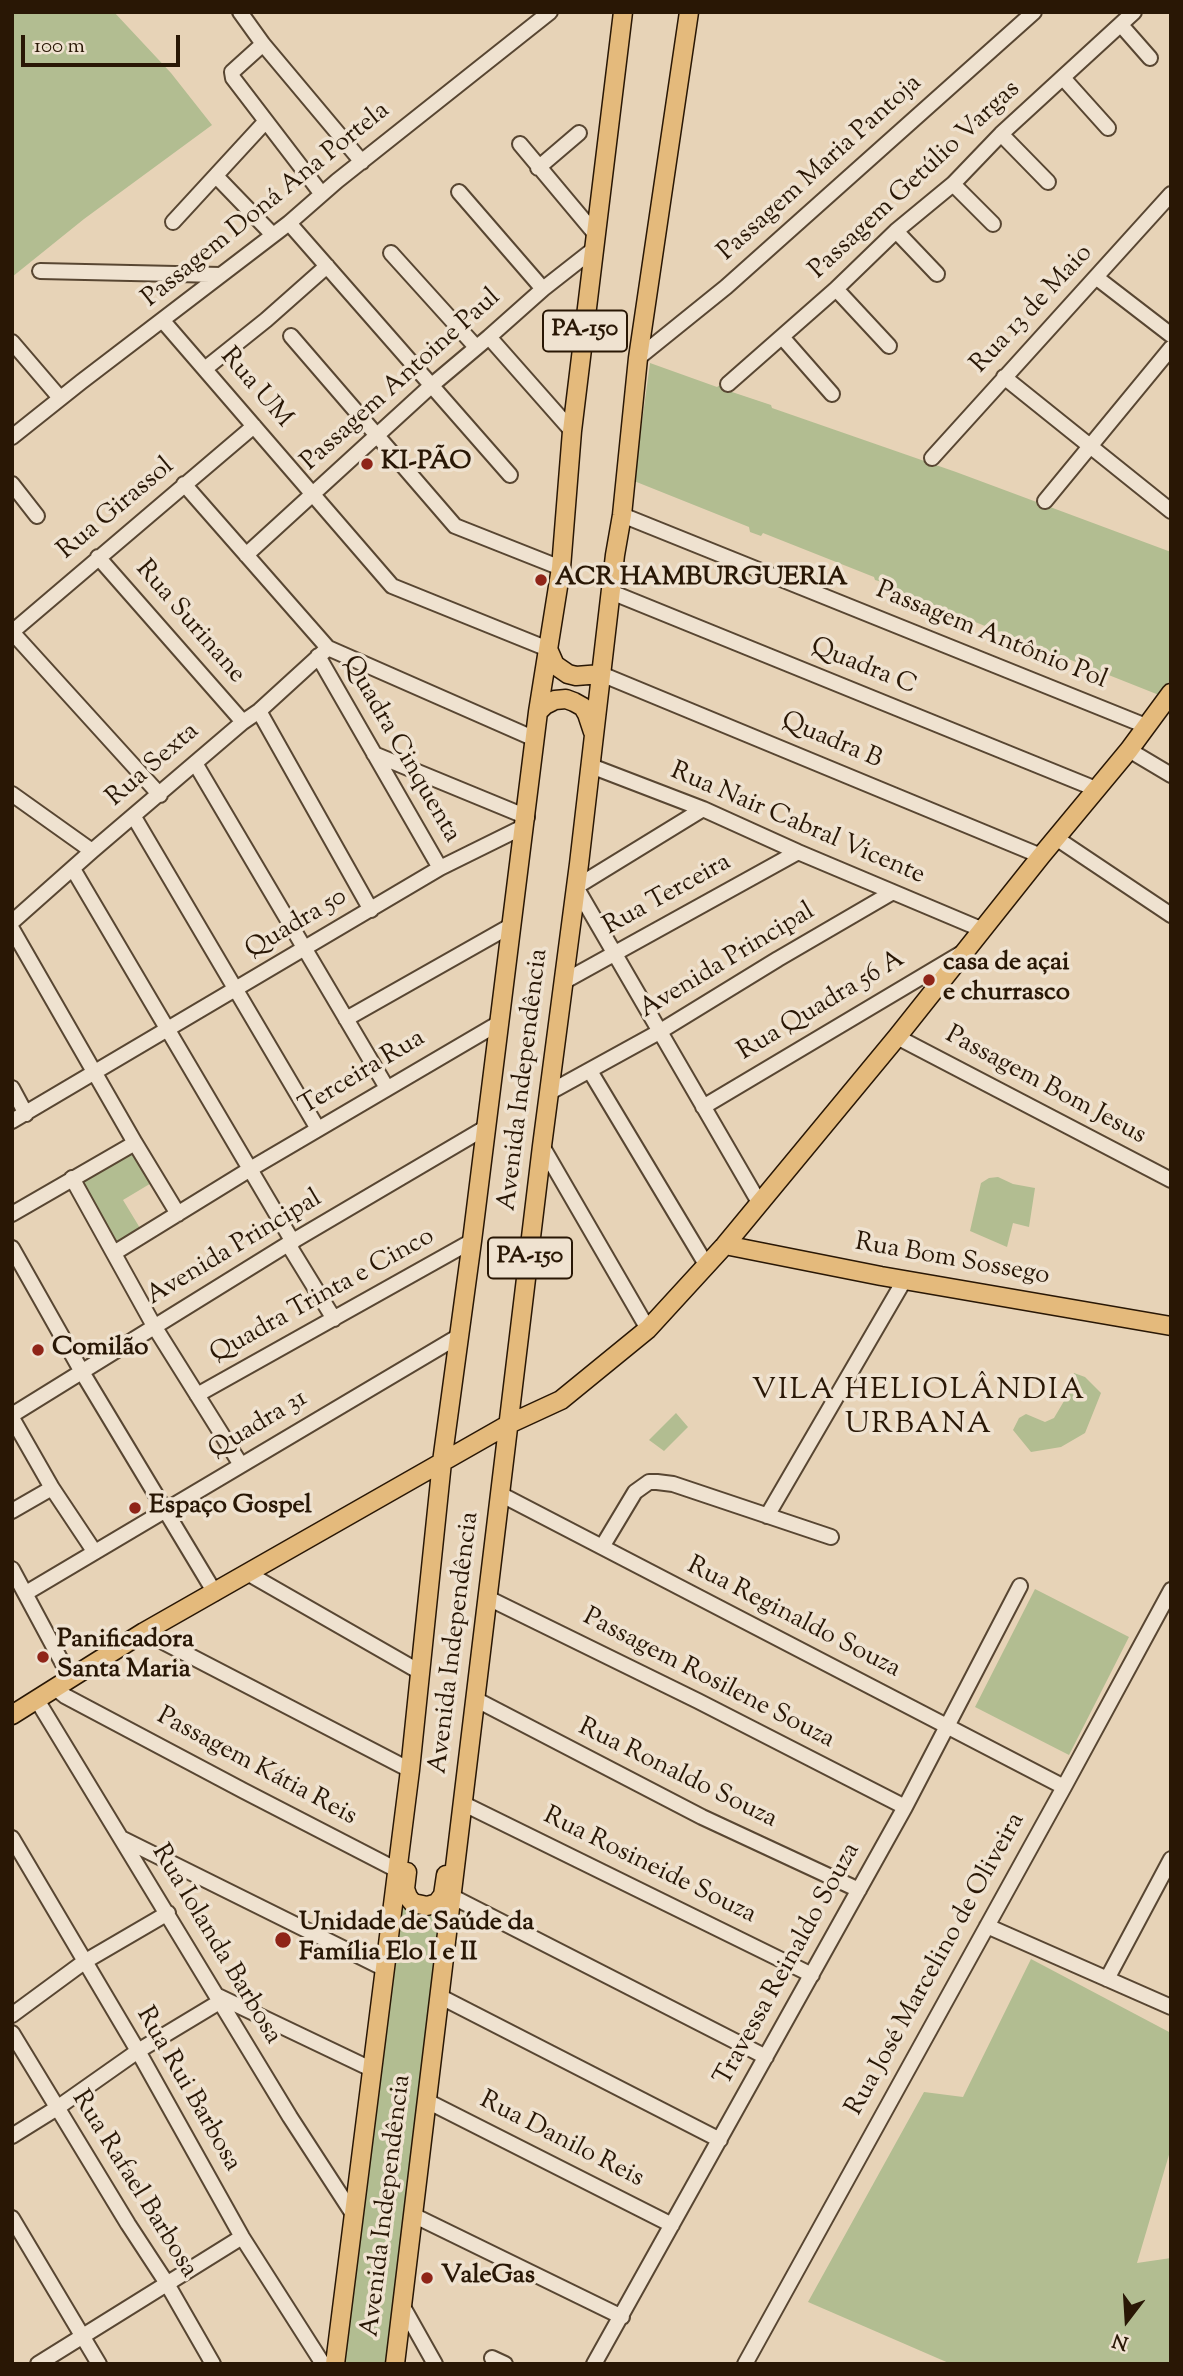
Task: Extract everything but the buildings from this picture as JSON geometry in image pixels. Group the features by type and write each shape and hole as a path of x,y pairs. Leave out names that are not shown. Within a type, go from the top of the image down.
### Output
{"main road":[{"name":"Avenida Independência","path":"335,2364 410,1770 442,1462 538,712 561,568 572,431 623,12"},
{"name":"Avenida Independência","path":"395,2364 453,1897 499,1494 622,515 638,358 689,12"},
{"path":"548,649 555,665 568,674 601,674"},
{"path":"538,712 555,700 566,699 574,702 587,713 594,735"},
{"path":"12,1715 144,1632 509,1424 561,1400 648,1329 760,1204 968,950 1146,726 1167,704"},
{"name":"Rua Bom Sossego","path":"725,1245 1171,1326"},
{"path":"413,1736 417,1768 405,1889 413,1903 427,1906 437,1903 443,1895 461,1759 472,1733"}],"street":[{"path":"240,12 263,44 362,162"},
{"name":"Passagem Doná Ana Portela","path":"12,437 289,223 321,193 550,12"},
{"name":"Passagem Maria Pantoja","path":"638,358 726,287 1034,12"},
{"name":"Passagem Getúlio Vargas","path":"728,384 836,289 896,231 953,184 1001,134 1134,12"},
{"path":"1121,25 1150,58"},
{"path":"263,44 248,56 232,75 321,193"},
{"path":"1064,79 1108,128"},
{"path":"173,222 265,121"},
{"path":"538,168 579,134"},
{"path":"1001,134 1048,181"},
{"path":"520,144 595,242"},
{"path":"216,176 273,235"},
{"path":"953,184 993,224"},
{"path":"459,192 543,289"},
{"name":"Rua 13 de Maio","path":"932,458 1171,194"},
{"path":"289,223 510,475"},
{"path":"896,231 937,274"},
{"name":"Passagem Antoine Paul","path":"246,555 432,384 595,242"},
{"path":"391,253 476,347"},
{"path":"205,369 327,266"},
{"path":"40,271 221,275"},
{"path":"1097,278 1171,335"},
{"path":"836,289 889,346"},
{"name":"Rua UM","path":"163,321 392,586 548,649"},
{"path":"291,335 455,526 561,568"},
{"path":"489,337 572,431"},
{"path":"782,337 832,394"},
{"path":"12,342 60,398"},
{"path":"1045,501 1171,348"},
{"path":"1004,377 1171,511"},
{"name":"Rua Girassol","path":"12,632 254,426"},
{"path":"12,484 37,516"},
{"path":"184,484 246,555 323,652 535,739"},
{"name":"Passagem Antônio Pol","path":"622,515 1146,726"},
{"name":"Rua Surinane","path":"98,557 243,722"},
{"name":"Quadra C","path":"611,593 1096,789"},
{"path":"12,632 160,795"},
{"name":"Rua Sexta","path":"12,922 259,711 323,652"},
{"name":"Quadra Cinquenta","path":"323,652 374,754 440,868"},
{"name":"Quadra B","path":"601,674 1041,856"},
{"path":"259,711 371,910"},
{"path":"1129,750 1171,775"},
{"path":"374,754 526,822"},
{"path":"195,763 387,1088"},
{"name":"Rua Nair Cabral Vicente","path":"591,766 703,809 983,930"},
{"path":"12,794 92,851"},
{"path":"703,809 576,887 760,1204"},
{"path":"134,817 318,1129"},
{"name":"Quadra 50","path":"12,1121 440,868 526,822"},
{"path":"1056,838 1171,915"},
{"name":"Rua Terceira","path":"563,982 798,852"},
{"path":"73,869 166,1030 251,1168 334,1319"},
{"name":"Avenida Principal","path":"550,1092 659,1032 893,892"},
{"path":"346,1019 512,925"},
{"path":"12,929 178,1214"},
{"name":"Rua Quadra 56 A","path":"702,1107 968,950"},
{"name":"Terceira Rua","path":"114,1253 251,1168 499,1023"},
{"name":"Passagem Bom Jesus","path":"897,1037 1171,1180"},
{"path":"590,1071 707,1266"},
{"path":"12,1088 26,1114"},
{"name":"Avenida Principal","path":"12,1417 154,1326 485,1128"},
{"path":"12,1214 135,1143"},
{"path":"542,1146 648,1329"},
{"path":"72,1178 154,1326 241,1465"},
{"name":"Quadra Trinta e Cinco","path":"197,1395 472,1241"},
{"path":"12,1248 82,1372 215,1593"},
{"path":"767,1516 905,1279"},
{"name":"Quadra 31","path":"26,1593 459,1336"},
{"path":"12,1417 52,1488 94,1551"},
{"path":"602,1547 635,1492 649,1482 673,1484 831,1536"},
{"path":"12,1511 52,1488"},
{"name":"Rua Reginaldo Souza","path":"499,1494 1064,1787"},
{"path":"12,1569 71,1679"},
{"path":"249,1574 420,1672"},
{"name":"Travessa Reinaldo Souza","path":"594,2364 905,1807 1020,1586"},
{"name":"Rua José Marcelino de Oliveira","path":"745,2364 1171,1590"},
{"name":"Passagem Rosilene Souza","path":"488,1598 905,1807"},
{"path":"144,1632 410,1770"},
{"name":"Passagem Kátia Reis","path":"55,1688 65,1696 397,1870"},
{"name":"Rua Ronaldo Souza","path":"475,1699 702,1817 859,1890"},
{"name":"Rua Iolanda Barbosa","path":"37,1700 290,2117 353,2214"},
{"name":"Rua Rosineide Souza","path":"464,1804 812,1975"},
{"name":"Rua Rui Barbosa","path":"12,1838 138,2050 242,2237 323,2364"},
{"path":"121,1839 385,1969"},
{"path":"1107,1979 1171,1859"},
{"path":"453,1897 766,2057"},
{"path":"12,2015 84,1962 168,1913"},
{"path":"987,1926 1171,2007"},
{"path":"441,1997 720,2140"},
{"path":"12,2136 220,1998 371,2069"},
{"name":"Rua Rafael Barbosa","path":"12,2033 213,2364"},
{"name":"Rua Danilo Reis","path":"427,2101 672,2225"},
{"path":"413,2215 622,2317"},
{"path":"12,2218 99,2364"},
{"path":"38,2364 242,2237"},
{"path":"403,2308 435,2364"}],"green space":[{"path":"12,12 114,12 171,73 212,125 84,219 12,277"},
{"path":"650,363 717,387 724,382 729,391 771,405 772,408 956,472 1171,552 1171,679 1159,695 907,595 892,585 875,580 874,577 763,533 761,536 750,532 749,527 634,481"},
{"path":"133,1152 153,1182 123,1200 143,1233 117,1248 77,1182"},
{"path":"998,1177 1013,1184 1035,1188 1029,1227 1013,1223 1007,1247 970,1231 981,1183"},
{"path":"1074,1373 1085,1377 1101,1393 1085,1433 1061,1447 1031,1452 1013,1430 1019,1418 1026,1414 1045,1422 1054,1418 1067,1396"},
{"path":"676,1413 688,1427 664,1451 649,1440"},
{"path":"1035,1589 1129,1637 1069,1755 975,1707"},
{"path":"402,1903 439,1911 446,1909 391,2364 344,2364"},
{"path":"1031,1959 1171,2033 1171,2148 1137,2263 1171,2258 1171,2364 951,2364 808,2302 924,2092 963,2097"}],"place":[{"name":"KI-PÃO","path":"367,464"},
{"name":"ACR HAMBURGUERIA","path":"541,580"},
{"name":"casa de açai e churrasco","path":"929,980"},
{"name":"Comilão","path":"38,1350"},
{"name":"Espaço Gospel","path":"135,1508"},
{"name":"Panificadora Santa Maria","path":"43,1657"},
{"name":"Unidade de Saúde da Família Elo I e II","path":"283,1940"},
{"name":"ValeGas","path":"427,2278"}],"district":[{"name":"VILA HELIOLÂNDIA URBANA","path":"919,1410"}]}
